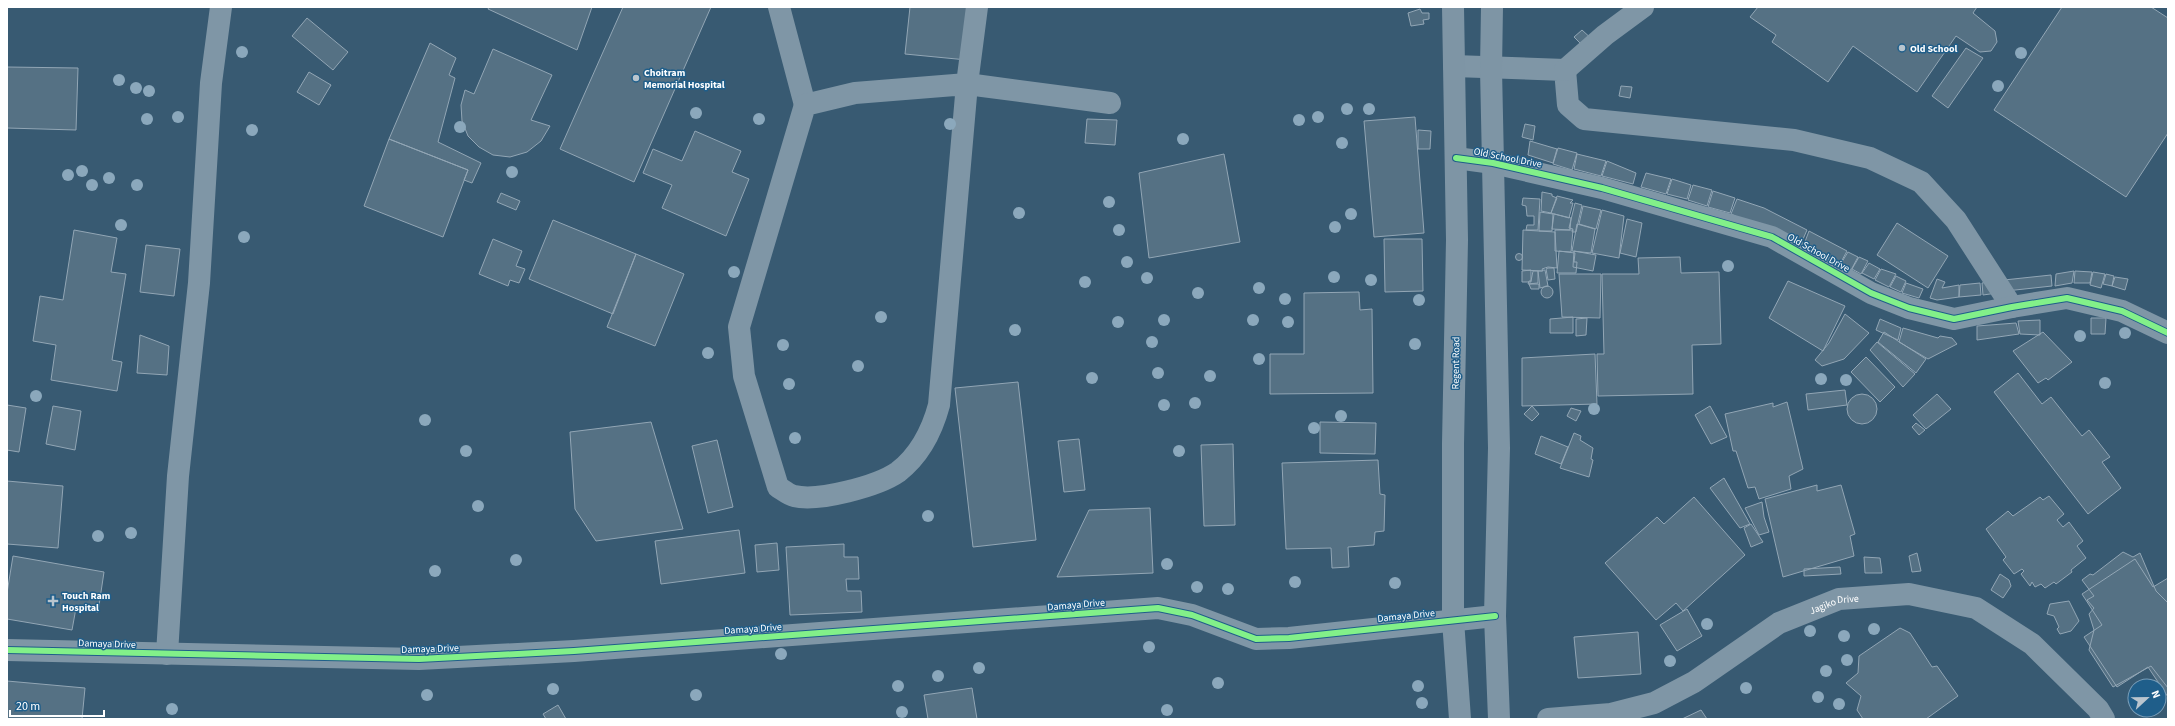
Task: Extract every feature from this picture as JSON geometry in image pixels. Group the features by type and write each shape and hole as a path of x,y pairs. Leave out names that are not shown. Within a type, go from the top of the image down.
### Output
{"main road":[{"name":"Regent Road","path":"1453,7 1457,240 1453,444 1453,620 1460,719"},
{"path":"1492,7 1491,69 1499,448 1495,616 1500,719"}],"street":[{"path":"167,654 178,476 199,283 211,83 221,7"},
{"path":"779,7 805,105 739,327 744,376 778,487 794,496 821,498 872,483 897,472 917,452 932,428 939,405 944,363 967,84 978,7"},
{"path":"1454,66 1491,69 1565,70 1605,35 1643,7"},
{"path":"1565,70 1568,105 1584,119 1794,140 1870,158 1921,182 1956,220 2012,307"},
{"path":"805,105 856,93 967,84 1110,103"},
{"name":"Old School Drive","path":"1456,158 1493,163 1602,188 1772,237 1871,293 1909,308 1954,320 2012,307 2067,298 2122,311 2168,333"},
{"name":"Jagiko Drive","path":"1548,719 1611,714 1654,703 1694,682 1779,623 1839,600 1909,594 1976,608 2032,644 2098,709 2104,719"},
{"name":"Damaya Drive","path":"7,650 420,659 574,651 1158,608 1192,615 1256,639 1289,638 1495,616"}],"building":[{"path":"489,7 592,7 577,50 488,9"},
{"name":"Choitram Memorial Hospital","path":"623,7 711,7 634,182 560,149"},
{"path":"910,7 972,7 967,60 905,54"},
{"name":"Old School","path":"1758,7 1977,7 1973,13 1995,31 1997,42 1991,51 1980,52 1956,36 1917,92 1853,46 1828,82 1772,42 1776,35 1750,17"},
{"path":"2062,7 2151,7 2168,18 2168,133 2126,197 1994,110"},
{"path":"1420,9 1422,13 1429,13 1429,19 1423,20 1424,24 1411,26 1408,13"},
{"path":"307,18 348,52 333,70 292,36"},
{"path":"1582,30 1594,41 1586,49 1574,37"},
{"path":"430,43 456,58 449,75 455,78 438,142 481,163 472,183 464,180 468,170 389,139"},
{"path":"1966,48 1983,58 1948,108 1932,96"},
{"path":"493,49 552,75 531,120 550,126 541,141 527,152 510,157 493,155 479,147 468,136 462,121 461,105 465,90 474,94"},
{"path":"7,67 78,68 76,130 7,128"},
{"path":"309,72 331,85 319,105 297,92"},
{"path":"1621,86 1632,87 1630,98 1619,96"},
{"path":"1415,117 1424,233 1374,237 1364,121"},
{"path":"1087,119 1117,120 1115,145 1085,143"},
{"path":"1525,124 1535,126 1533,140 1522,137"},
{"path":"1418,130 1431,131 1430,149 1418,149"},
{"path":"695,131 741,151 732,172 749,179 726,236 662,208 672,185 643,173 653,149 682,161"},
{"path":"389,139 468,170 443,237 364,206"},
{"path":"1530,141 1557,149 1553,163 1528,155"},
{"path":"1558,148 1577,153 1572,170 1553,164"},
{"path":"1224,154 1240,242 1149,258 1139,173"},
{"path":"1577,154 1606,161 1601,176 1574,169"},
{"path":"1607,161 1636,173 1633,184 1602,176"},
{"path":"1646,173 1671,179 1666,194 1641,187"},
{"path":"1672,179 1691,185 1687,199 1667,194"},
{"path":"1693,185 1712,190 1707,206 1688,200"},
{"path":"1713,191 1735,198 1730,213 1708,207"},
{"path":"1542,192 1552,194 1552,196 1557,198 1551,213 1541,211"},
{"path":"501,193 520,201 516,210 497,202"},
{"path":"1557,196 1573,200 1570,203 1573,203 1569,218 1551,213"},
{"path":"1523,198 1540,199 1538,230 1526,230 1527,225 1534,225 1534,216 1527,216 1526,206 1522,205"},
{"path":"1737,199 1764,208 1807,230 1800,246 1731,214"},
{"path":"1575,203 1582,205 1576,232 1572,232 1573,229 1569,228"},
{"path":"1583,206 1601,210 1596,229 1579,224"},
{"path":"1602,210 1624,216 1619,258 1592,253"},
{"path":"1540,212 1553,214 1552,231 1539,231"},
{"path":"1554,214 1571,218 1570,230 1552,229"},
{"path":"1627,219 1642,223 1636,257 1620,253"},
{"path":"553,220 636,254 613,314 529,279"},
{"path":"1897,223 1948,256 1928,288 1877,255"},
{"path":"1577,224 1595,229 1591,253 1572,251"},
{"path":"74,230 117,238 111,272 126,274 112,360 122,362 117,391 51,380 56,345 33,341 40,296 63,300"},
{"path":"1523,230 1555,232 1557,268 1548,267 1542,269 1543,271 1522,270"},
{"path":"1555,230 1573,230 1571,252 1555,251"},
{"path":"1809,231 1847,251 1840,264 1803,247"},
{"path":"493,239 522,251 516,266 525,269 519,283 510,280 508,286 479,274"},
{"path":"1384,239 1422,239 1423,291 1385,292"},
{"path":"146,245 180,249 174,296 140,292"},
{"path":"1559,251 1575,253 1574,262 1577,262 1576,273 1557,273"},
{"path":"1574,251 1596,255 1593,271 1573,267"},
{"path":"1848,252 1858,257 1851,270 1840,265"},
{"path":"1519,253 1522,254 1522,260 1519,261 1516,260 1515,257 1516,254"},
{"path":"636,254 684,274 655,346 607,327"},
{"path":"1680,257 1681,273 1719,272 1721,344 1692,345 1693,394 1598,396 1597,354 1604,354 1602,274 1639,274 1638,258"},
{"path":"1859,257 1868,261 1861,274 1852,269"},
{"path":"1869,263 1880,269 1874,279 1862,273"},
{"path":"1554,268 1555,279 1548,280 1546,269"},
{"path":"1881,269 1896,274 1889,287 1875,280"},
{"path":"1531,270 1531,282 1522,282 1522,271"},
{"path":"1545,270 1548,286 1540,288 1538,271"},
{"path":"1533,271 1538,271 1538,283 1528,284 1529,281 1531,281"},
{"path":"2074,271 2072,283 2055,286 2056,274"},
{"path":"2075,271 2092,272 2090,283 2074,283"},
{"path":"2093,272 2105,274 2101,288 2090,285"},
{"path":"1559,274 1601,274 1600,318 1562,317"},
{"path":"2106,274 2114,276 2112,286 2103,284"},
{"path":"2051,275 2052,286 2006,291 2004,280"},
{"path":"1896,276 1906,281 1901,292 1890,287"},
{"path":"2115,277 2128,279 2125,290 2112,286"},
{"path":"1937,279 1945,282 1942,288 1959,285 1959,297 1937,300 1930,298"},
{"path":"2003,279 2004,292 1983,295 1982,283"},
{"path":"1788,281 1845,306 1823,351 1769,318"},
{"path":"1906,283 1923,289 1919,298 1902,293"},
{"path":"1980,283 1981,295 1959,297 1960,285"},
{"path":"1529,284 1539,284 1539,289 1531,289"},
{"path":"1547,286 1551,288 1553,292 1551,296 1547,298 1543,296 1541,292 1543,288"},
{"path":"1359,292 1360,310 1372,309 1373,393 1270,394 1270,354 1304,354 1304,293"},
{"path":"1845,314 1869,333 1844,359 1822,366 1815,360 1829,343"},
{"path":"1573,317 1573,333 1550,333 1550,319"},
{"path":"1587,318 1586,335 1576,336 1576,319"},
{"path":"2091,318 2106,318 2105,334 2091,334"},
{"path":"1880,319 1901,328 1898,340 1876,330"},
{"path":"2040,320 2040,335 2020,334 2018,321"},
{"path":"2016,323 2019,334 1977,340 1977,326"},
{"path":"1903,328 1938,338 1940,336 1952,338 1957,344 1928,359 1899,342"},
{"path":"1884,332 1926,359 1916,373 1878,342"},
{"path":"2043,332 2072,362 2048,380 2046,378 2038,383 2013,351"},
{"path":"140,335 169,346 167,375 137,373"},
{"path":"1877,342 1915,374 1903,387 1870,350"},
{"path":"1595,354 1597,404 1522,406 1522,358"},
{"path":"1866,357 1895,387 1880,402 1851,372"},
{"path":"2018,373 2042,404 2051,397 2082,436 2089,430 2110,457 2102,462 2121,488 2088,514 1994,392"},
{"path":"1018,382 1036,540 973,547 955,388"},
{"path":"1845,390 1847,405 1808,410 1806,394"},
{"path":"1862,394 1873,398 1877,409 1873,420 1862,424 1851,420 1847,409 1851,398"},
{"path":"1937,394 1951,409 1926,429 1913,415"},
{"path":"1787,402 1803,469 1789,476 1791,489 1759,499 1755,487 1748,488 1736,451 1733,451 1725,414 1773,403 1773,407"},
{"path":"7,405 26,408 19,452 7,450"},
{"path":"53,406 81,411 75,450 46,444"},
{"path":"1532,406 1539,414 1532,421 1524,414"},
{"path":"1710,406 1727,437 1711,444 1695,415"},
{"path":"1571,408 1581,411 1576,421 1567,416"},
{"path":"651,422 683,529 596,541 575,509 570,432"},
{"path":"1320,422 1376,423 1375,454 1320,453"},
{"path":"1916,423 1925,430 1919,435 1912,427"},
{"path":"1574,433 1581,436 1580,440 1593,448 1591,459 1593,460 1589,477 1560,468"},
{"path":"1541,436 1568,447 1561,464 1535,454"},
{"path":"1079,439 1085,490 1064,492 1058,441"},
{"path":"717,440 733,507 708,513 692,446"},
{"path":"1233,444 1235,525 1204,526 1201,445"},
{"path":"1378,460 1380,494 1385,495 1384,531 1375,532 1374,545 1348,547 1349,567 1332,568 1331,548 1286,549 1282,463"},
{"path":"1724,478 1750,524 1740,528 1710,488"},
{"path":"7,481 63,486 58,548 7,544"},
{"path":"1817,485 1817,491 1841,485 1855,534 1850,536 1854,556 1783,577 1765,499"},
{"path":"2049,496 2064,514 2057,520 2063,527 2069,522 2083,541 2077,546 2086,558 2071,570 2072,572 2056,584 2054,582 2045,588 2041,584 2035,587 2032,582 2030,586 2021,574 2024,571 2022,569 2014,574 2003,560 2006,557 1986,529 2008,511 2013,516 2040,497 2043,500"},
{"path":"1694,497 1745,555 1683,611 1676,603 1656,620 1605,563 1657,517 1664,524"},
{"path":"1762,502 1764,517 1769,532 1759,535 1745,508"},
{"path":"1150,508 1153,573 1057,577 1089,510"},
{"path":"1751,524 1763,542 1751,547 1744,528"},
{"path":"739,530 745,573 661,584 655,541"},
{"path":"777,543 779,570 757,572 755,545"},
{"path":"844,544 844,557 858,557 859,579 846,579 847,591 861,591 862,612 790,615 786,547"},
{"path":"2123,552 2133,557 2140,553 2156,591 2168,603 2168,688 2167,678 2160,678 2151,666 2113,687 2089,650 2094,630 2089,614 2094,608 2087,600 2094,596 2082,580 2090,574 2093,575"},
{"path":"1917,553 1921,571 1912,572 1909,556"},
{"name":"Touch Ram Hospital","path":"13,556 104,572 98,612 76,608 72,630 7,619 7,593"},
{"path":"1864,557 1880,558 1882,573 1865,573"},
{"path":"2135,559 2153,587 2168,578 2168,697 2167,678 2155,678 2148,667 2131,678 2127,678 2127,681 2117,687 2084,637 2102,625 2082,594"},
{"path":"1840,567 1841,574 1804,576 1804,569"},
{"path":"2000,574 2009,580 2011,586 2003,598 1991,590"},
{"path":"2069,601 2079,621 2071,631 2060,634 2057,629 2059,627 2054,616 2047,614 2050,604"},
{"path":"1687,609 1702,636 1677,651 1660,625"},
{"path":"1900,628 1910,633 1932,667 1937,666 1958,696 1926,719 1863,719 1857,710 1861,696 1846,683 1858,673 1859,656"},
{"path":"1638,632 1641,674 1578,678 1574,637"},
{"path":"7,681 85,688 82,719 7,719"},
{"path":"972,688 977,719 928,719 924,695"},
{"path":"558,705 566,719 546,719 543,714"},
{"path":"1701,710 1707,719 1682,719"}],"cycle path":[{"path":"1456,158 1493,163 1602,188 1772,237 1871,293 1909,308 1954,319 2012,307 2067,298 2122,311 2168,333"},
{"path":"7,650 419,659 574,651 1158,608 1192,615 1256,639 1289,638 1495,616"}],"place":[{"name":"Old School","path":"1902,48"},
{"name":"Choitram Memorial Hospital","path":"636,78"},
{"name":"Touch Ram Hospital","path":"53,601"}]}
